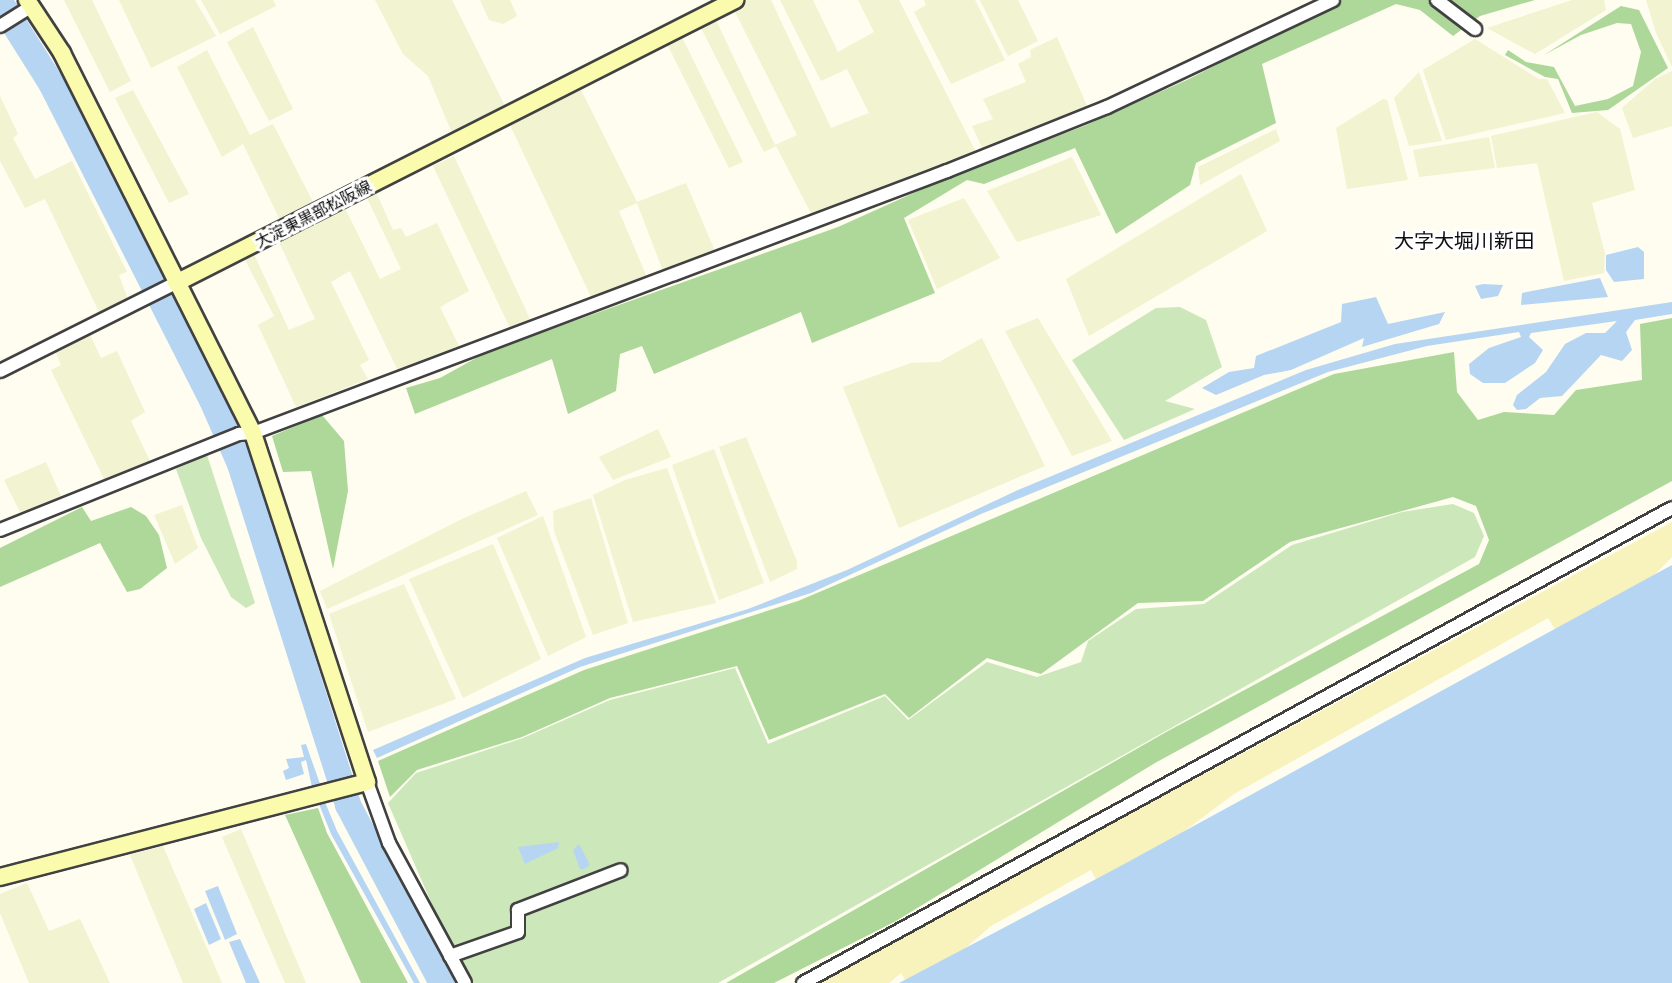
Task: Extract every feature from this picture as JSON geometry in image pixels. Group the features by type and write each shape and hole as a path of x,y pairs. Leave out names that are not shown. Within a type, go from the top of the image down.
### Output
{"main road":[{"name":"大淀東黒部松阪線","path":"172,285 735,0"},
{"path":"0,877 362,783 246,433 172,285 62,53 27,6"}],"street":[{"path":"0,530 222,441 868,202 1107,107 1333,0"},
{"path":"1437,0 1475,29"},
{"path":"3,24 27,6"},
{"path":"0,371 172,285"},
{"path":"803,983 1672,508"},
{"path":"362,783 389,843 465,983"},
{"path":"450,956 518,932 518,910 621,870"}],"green space":[{"path":"64,0 92,0 131,81 110,92"},
{"path":"119,0 195,0 216,36 151,68"},
{"path":"201,0 273,0 276,6 220,34"},
{"path":"375,0 452,0 505,106 452,133 428,76 403,54"},
{"path":"480,0 510,0 517,16 503,24 489,20"},
{"path":"748,0 771,0 831,128 869,113 847,69 821,81 780,0 813,0 838,52 874,32 858,0 899,0 976,152 813,217 776,146 764,152 701,28 716,20 775,145 797,135 733,8"},
{"path":"924,0 975,0 1005,60 951,84 914,12 926,5"},
{"path":"980,0 1018,0 1038,41 1008,56"},
{"path":"1342,0 1535,0 1480,16 1453,36 1420,10 1396,4 1262,64 1276,123 1196,163 1190,185 1116,234 1075,148 984,184 967,180 904,218 935,293 812,343 801,312 654,374 642,346 620,354 616,391 568,414 552,359 415,414 406,388 440,378 487,352 838,227 947,178 1084,126 1189,79"},
{"path":"1572,0 1604,0 1606,10 1535,54 1487,28"},
{"path":"1646,0 1672,0 1672,67 1656,33"},
{"path":"1621,6 1639,10 1668,68 1608,110 1572,113 1558,79 1545,77 1505,55 1508,50 1526,62 1554,67 1575,106 1608,99 1633,86 1641,52 1631,24 1617,23 1581,35 1544,55"},
{"path":"253,27 293,109 269,121 227,42"},
{"path":"682,37 743,162 729,168 667,44"},
{"path":"1057,37 1088,108 984,152 972,126 993,119 983,99 1026,82 1018,64 1031,57 1030,50"},
{"path":"1475,39 1539,79 1547,79 1565,113 1446,140 1423,70"},
{"path":"207,50 250,135 273,124 313,202 280,220 243,144 222,157 177,67"},
{"path":"1672,71 1672,126 1633,138 1622,108 1655,79"},
{"path":"1419,72 1442,141 1409,146 1394,98"},
{"path":"133,90 189,194 169,203 115,98"},
{"path":"581,90 637,202 686,183 715,251 663,271 637,203 619,211 646,275 592,299 510,125"},
{"path":"0,96 18,134 13,138 35,179 72,161 127,272 119,275 128,300 100,314 45,199 25,208 0,161"},
{"path":"1383,99 1387,100 1408,180 1347,189 1336,128"},
{"path":"1597,112 1620,129 1635,190 1592,203 1605,254 1604,273 1564,281 1537,163 1497,168 1491,136"},
{"path":"1276,129 1280,141 1200,185 1198,167"},
{"path":"1489,137 1495,168 1419,177 1413,150"},
{"path":"454,156 530,319 510,328 433,166"},
{"path":"1072,157 1101,215 1017,242 987,191"},
{"path":"1241,174 1267,231 1089,336 1066,279"},
{"path":"376,192 393,230 401,228 406,237 437,223 469,291 440,307 460,348 398,371 350,271 331,282 369,360 360,365 368,379 296,407 258,325 274,316 243,256 253,252 289,330 315,319 278,240 345,208 380,279 401,269 366,196"},
{"path":"964,198 1000,258 937,289 908,220"},
{"path":"1180,307 1206,320 1222,367 1165,401 1195,409 1124,440 1072,360 1156,308"},
{"path":"1038,318 1112,441 1072,456 1005,331"},
{"path":"1672,318 1672,481 1155,763 896,921 774,983 726,983 1168,731 1479,564 1489,540 1476,506 1453,497 1290,542 1203,601 1138,603 1041,674 987,658 909,718 885,694 769,740 737,666 610,698 522,737 417,770 390,797 378,761 584,670 798,601 1334,374 1454,352 1457,392 1478,420 1504,412 1554,415 1576,390 1642,380 1640,324"},
{"path":"90,335 101,358 117,351 145,412 131,421 150,461 104,479 51,370 61,365 56,353"},
{"path":"982,338 1045,466 899,528 843,387 911,363 939,362"},
{"path":"322,415 344,441 348,491 333,569 311,471 283,472 272,436"},
{"path":"658,429 671,457 613,480 599,457"},
{"path":"746,437 797,561 797,569 770,582 719,447"},
{"path":"714,449 764,583 719,600 672,465"},
{"path":"207,455 255,603 246,608 231,597 201,538 176,469"},
{"path":"46,462 61,496 21,514 4,480"},
{"path":"667,468 716,603 633,622 593,495 625,480"},
{"path":"526,491 538,515 327,609 320,591 464,518"},
{"path":"591,498 628,623 593,635 554,531 553,511"},
{"path":"1453,504 1474,513 1484,536 1475,557 718,983 473,983 451,948 388,803 416,773 523,738 610,700 735,668 768,744 885,696 908,720 987,662 1037,677 1081,662 1088,641 1136,609 1204,604 1292,545 1402,512"},
{"path":"182,505 198,548 175,564 154,515"},
{"path":"82,507 91,521 131,507 146,516 159,535 167,568 140,589 127,592 100,543 0,587 0,548"},
{"path":"543,516 586,637 548,656 497,538"},
{"path":"493,544 541,659 463,698 409,579"},
{"path":"404,584 456,699 368,732 329,614"},
{"path":"318,808 327,833 408,983 361,983 285,815"},
{"path":"241,829 306,983 285,983 222,837"},
{"path":"163,846 222,983 183,983 130,855"},
{"path":"27,883 49,931 80,919 110,983 29,983 0,913 0,894"}],"sand":[{"path":"1672,522 1672,557 1572,658 1548,618 1234,794 1103,892 1091,870 991,926 925,983 907,983 901,973 889,983 816,983"}],"water":[{"path":"1638,247 1644,252 1644,279 1614,282 1606,270 1606,255"},
{"path":"1600,278 1608,297 1521,305 1522,293"},
{"path":"1503,285 1498,296 1481,299 1475,286"},
{"path":"1376,297 1388,324 1445,312 1439,324 1362,347 1364,338 1291,370 1264,375 1216,395 1202,388 1229,372 1254,368 1256,356 1341,322 1342,304"},
{"path":"1672,302 1672,314 1635,320 1626,332 1632,350 1622,361 1601,355 1562,396 1540,398 1526,409 1517,410 1513,405 1517,395 1546,372 1565,344 1586,333 1605,333 1617,321 1531,333 1529,337 1543,350 1535,363 1505,383 1483,383 1470,374 1469,364 1489,348 1521,337 1519,332 1427,346 1328,372 981,514 811,593 580,667 377,758 373,750 585,658 748,609 847,570 1018,490 1306,370 1395,344"},
{"path":"1672,565 1672,983 899,983 1115,869"},
{"path":"306,744 320,784 312,787 306,760 301,762 304,774 286,780 283,771 289,768 286,759 304,757 301,745"},
{"path":"325,802 337,831 420,983 414,983 331,834 319,804"},
{"path":"559,842 558,848 525,864 518,847"},
{"path":"579,844 590,865 584,869 580,869 573,850"},
{"path":"218,886 237,934 225,940 205,891"},
{"path":"206,903 221,939 209,945 194,909"},
{"path":"240,939 260,983 246,983 229,942"}],"waterway":[{"path":"0,2 51,83 212,400 240,464 348,805 442,983"}],"district":[{"name":"大字大堀川新田","path":"1464,240"}]}
